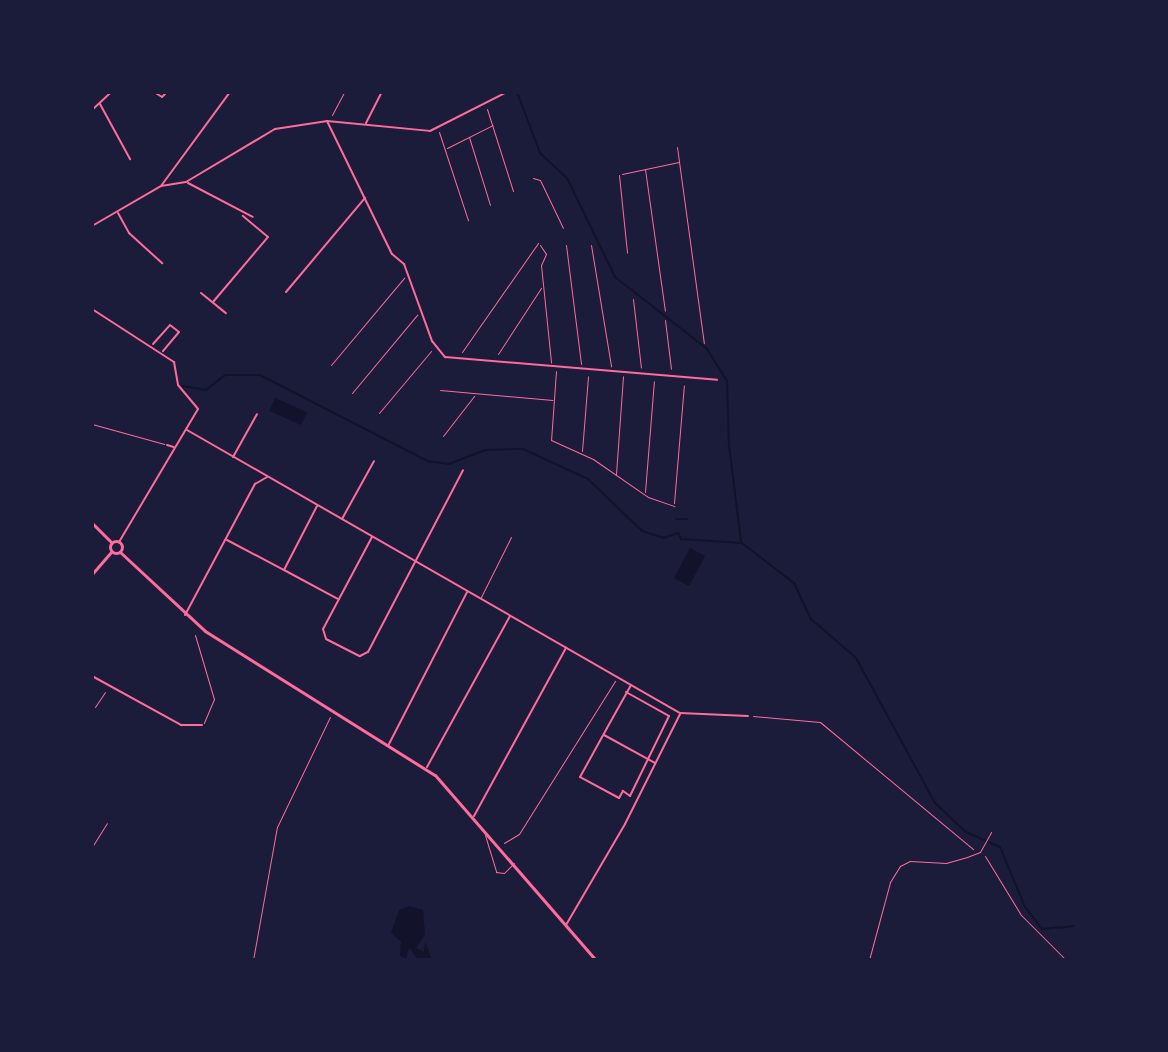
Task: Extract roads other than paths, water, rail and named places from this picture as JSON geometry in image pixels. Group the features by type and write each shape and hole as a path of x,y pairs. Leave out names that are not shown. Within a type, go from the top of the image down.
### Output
{"main road":[{"path":"92,523 112,543 112,551 92,574"},
{"path":"112,543 119,542 120,552"},
{"path":"112,551 120,552 185,615 426,768 474,816 596,960"}],"street":[{"path":"92,110 111,92"},
{"path":"154,92 162,97 167,92"},
{"path":"161,186 230,92"},
{"path":"365,124 382,92"},
{"path":"92,226 161,186 186,182 267,132 327,121 424,131 438,128 507,92"},
{"path":"100,104 130,159"},
{"path":"327,121 392,254 404,264 410,276 435,346 456,362 717,380"},
{"path":"186,182 243,216 268,237 213,302"},
{"path":"286,292 365,198"},
{"path":"117,212 129,233 162,263"},
{"path":"243,216 253,217"},
{"path":"201,293 226,313"},
{"path":"92,309 153,345 174,362 178,385 197,406 187,430 119,542"},
{"path":"153,345 170,325 179,332 162,352"},
{"path":"233,458 257,414"},
{"path":"187,430 680,713 748,716"},
{"path":"167,445 176,447"},
{"path":"342,519 374,461"},
{"path":"372,537 323,629 326,639 360,656 368,652 463,470"},
{"path":"185,615 255,484 268,476"},
{"path":"284,570 318,505"},
{"path":"226,539 338,599"},
{"path":"389,744 467,592"},
{"path":"426,768 510,616"},
{"path":"474,816 566,647"},
{"path":"92,676 181,725 202,725"},
{"path":"626,692 669,716 630,796 623,791 619,798 580,777 626,692 631,684"},
{"path":"566,925 656,764 680,713"},
{"path":"603,735 656,764"},
{"path":"431,759 438,763"}],"lane":[{"path":"92,424 167,445"},
{"path":"480,599 511,537"},
{"path":"195,635 214,699 202,725"},
{"path":"92,847 107,823"},
{"path":"484,828 496,872 504,873 514,863"},
{"path":"869,960 890,882 900,866 910,861 946,863 978,852 991,832"}],"waterway":[{"path":"517,92 540,153 567,178 615,277 707,349 727,381"},
{"path":"182,386 206,390 225,375 260,375 427,461 449,464 485,450 523,449 588,479 642,531 663,538 678,533 681,539 742,543 794,583 811,619 856,658 935,803 966,832 1000,847 1025,907 1042,929 1076,926"},
{"path":"727,382 729,445 741,542"},
{"path":"676,519 687,519"}]}
